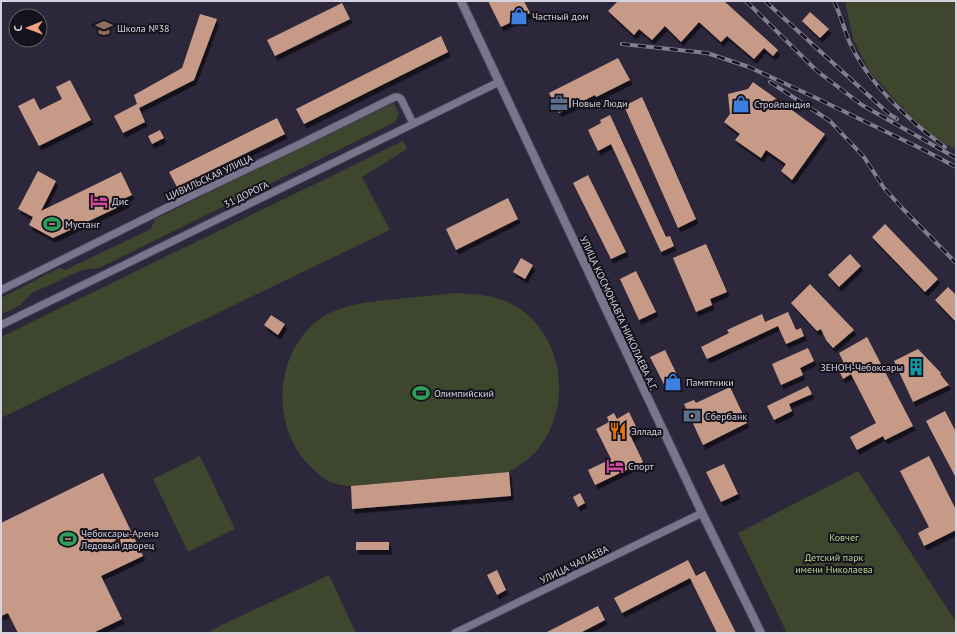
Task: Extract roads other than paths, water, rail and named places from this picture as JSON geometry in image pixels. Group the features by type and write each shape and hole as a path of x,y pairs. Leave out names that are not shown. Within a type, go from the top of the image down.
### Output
{"street":[{"name":"УЛИЦА КОСМОНАВТА НИКОЛАЕВА А.Г.","path":"461,1 702,513 761,633"},
{"name":"31 ДОРОГА","path":"1,325 499,82"},
{"name":"ЦИВИЛЬСКАЯ УЛИЦА","path":"1,290 395,97 401,99 413,123"},
{"name":"УЛИЦА ЧАПАЕВА","path":"455,633 702,513"}],"railway":[{"path":"746,1 817,71 862,105 956,158"},
{"path":"765,1 889,114 897,119"},
{"path":"834,1 849,41 857,56 878,86 890,100 917,125 945,147"},
{"path":"622,44 707,53 749,67 924,150 956,167"},
{"path":"770,82 830,121 864,157 884,188 956,263"}],"place":[{"name":"Частный дом","path":"519,16"},
{"name":"Школа №38","path":"104,28"},
{"name":"Новые Люди","path":"559,103"},
{"name":"Стройландия","path":"741,104"},
{"name":"Дис","path":"99,201"},
{"name":"Мустанг","path":"52,224"},
{"name":"ЗЕНОН-Чебоксары","path":"916,367"},
{"name":"Памятники","path":"673,382"},
{"name":"Олимпийский","path":"421,393"},
{"name":"Сбербанк","path":"692,416"},
{"name":"Эллада","path":"618,431"},
{"name":"Спорт","path":"615,466"},
{"name":"Чебоксары-Арена Ледовый дворец","path":"68,539"}],"park label":[{"name":"Ковчег","path":"844,537"},
{"name":"Детский парк имени Николаева","path":"834,562"}]}
